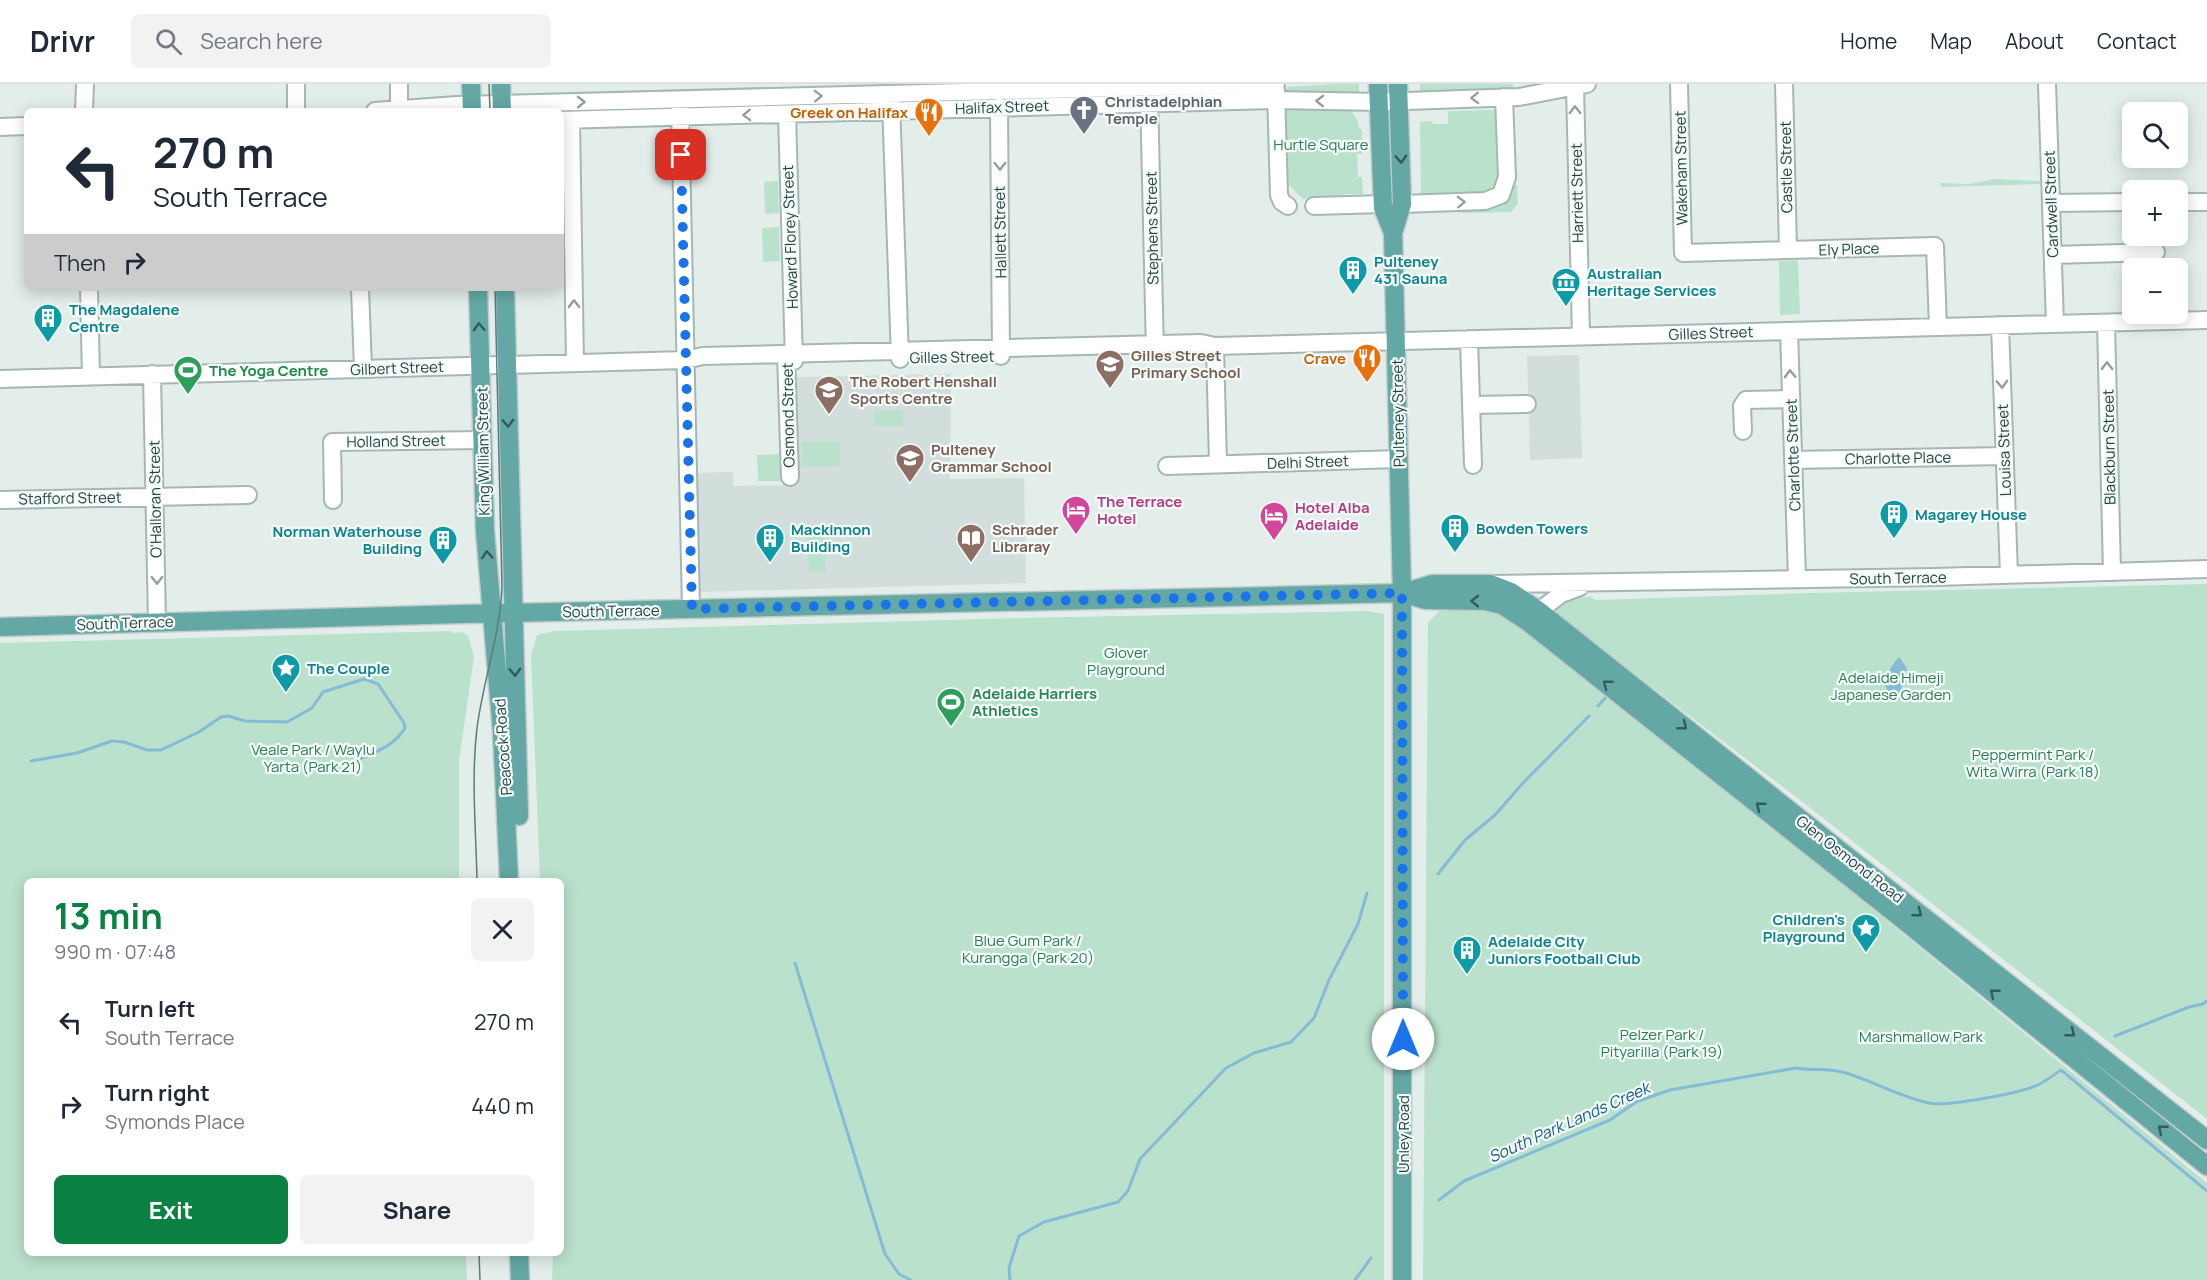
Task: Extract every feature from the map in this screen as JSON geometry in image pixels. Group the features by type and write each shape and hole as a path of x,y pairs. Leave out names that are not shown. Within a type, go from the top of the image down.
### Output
{"main road":[{"path":"471,84 472,108"},
{"path":"501,84 502,107"},
{"name":"Pulteney Street","path":"1393,233 1402,204 1399,92"},
{"name":"Pulteney Street","path":"1378,93 1383,204 1393,233 1402,593"},
{"name":"King William Street","path":"478,291 485,531 492,614"},
{"name":"King William Street","path":"505,291 513,613"},
{"name":"South Terrace","path":"0,627 1402,593 1432,584 1490,584"},
{"name":"Glen Osmond Road","path":"1490,584 1511,592 1534,616 2026,1009 2207,1166"},
{"name":"South Terrace","path":"1402,593 1425,600 1485,601 1534,616"},
{"name":"Unley Road","path":"1402,593 1402,1280"},
{"name":"Peacock Road","path":"513,613 521,878"},
{"name":"Peacock Road","path":"492,614 504,754 509,878"},
{"name":"Glen Osmond Road","path":"2026,1009 2207,1140"},
{"path":"519,1256 520,1280"},
{"path":"531,1256 532,1280"}],"street":[{"path":"84,108 85,84"},
{"path":"296,84 296,108"},
{"path":"399,84 399,108"},
{"path":"618,84 618,101"},
{"name":"Wakeham Street","path":"1679,84 1683,253"},
{"name":"Castle Street","path":"1784,84 1788,250"},
{"name":"Cardwell Street","path":"2047,84 2055,324"},
{"name":"Halifax Street","path":"399,108 472,108 680,99 786,98 890,91 1149,95 1276,89 1399,92 1504,98 1581,85"},
{"name":"Harriett Street","path":"1581,85 1581,336"},
{"name":"Halifax Street","path":"566,120 680,117 786,98 892,111 995,94 1127,86 1149,95"},
{"path":"1276,89 1279,195 1282,202 1288,206"},
{"path":"890,91 900,355"},
{"name":"Hallett Street","path":"995,94 1001,352"},
{"name":"Stephens Street","path":"1149,95 1155,348"},
{"name":"Howard Florey Street","path":"786,98 790,357"},
{"path":"1402,204 1485,201 1501,195 1507,177 1504,98"},
{"path":"680,99 692,609"},
{"path":"566,120 575,363"},
{"path":"0,127 24,126"},
{"path":"2051,203 2122,202"},
{"path":"2188,202 2207,202"},
{"path":"1314,206 1383,204"},
{"name":"Ely Place","path":"1683,253 1935,246 1938,327"},
{"path":"2053,255 2156,252"},
{"path":"89,291 91,376"},
{"path":"360,291 363,369"},
{"name":"Gilles Street","path":"507,365 687,360 703,356 900,355 1155,348 1201,343 1215,346 2207,320"},
{"name":"Blackburn Street","path":"2106,322 2112,572"},
{"name":"Louisa Street","path":"2000,325 2009,575"},
{"name":"Charlotte Street","path":"1789,331 1797,579"},
{"path":"1469,339 1473,465"},
{"path":"1215,346 1218,464"},
{"name":"Osmond Street","path":"790,357 790,477"},
{"name":"Gilbert Street","path":"0,379 507,365"},
{"name":"O'Halloran Street","path":"153,374 157,622"},
{"path":"1743,431 1742,406 1746,400 1791,399"},
{"path":"1472,405 1527,404"},
{"name":"Holland Street","path":"333,500 332,442 482,440"},
{"name":"Charlotte Place","path":"1793,460 2004,456"},
{"name":"Delhi Street","path":"1167,466 1399,459"},
{"name":"Stafford Street","path":"0,500 248,495"},
{"name":"South Terrace","path":"1490,584 2009,575 2207,569"},
{"name":"South Terrace","path":"1534,616 1561,594 1589,583"}],"shaded area":[{"path":"1579,355 1582,458 1530,460 1527,356"},
{"name":"Pulteney Grammar School","path":"951,374 950,479 1024,478 1026,583 696,592 693,473 733,472 733,486 796,485 795,377"}],"green space":[{"path":"1359,84 1359,99 1285,97 1283,89 1285,87"},
{"path":"1420,84 1513,84 1513,89 1420,93"},
{"name":"Hurtle Square","path":"1284,106 1349,107 1358,121 1359,129 1362,129 1362,154 1357,154 1358,177 1362,177 1363,194 1344,194 1341,199 1303,199 1285,181"},
{"path":"1500,110 1503,177 1491,196 1421,196 1420,122 1432,121 1433,124 1448,124 1448,111"},
{"path":"1995,179 2040,181 2040,184 1941,187 1941,183 1969,184"},
{"path":"778,181 779,213 765,214 764,182"},
{"path":"1511,185 1517,185 1518,204 1511,212 1462,213 1462,209"},
{"path":"779,227 780,261 763,262 762,228"},
{"path":"1798,260 1800,314 1780,315 1779,261"},
{"path":"903,410 904,426 874,426 874,411"},
{"path":"840,441 840,466 802,467 801,442"},
{"path":"781,454 782,481 758,481 757,455"},
{"path":"806,531 825,531 826,572 809,572"},
{"name":"Peppermint Park / Wita Wirra (Park 18)","path":"2207,584 2207,1119 1809,807 1552,611 1558,598 1591,597 1596,600"},
{"name":"Pelzer Park / Pityarilla (Park 19)","path":"1492,610 1527,626 2207,1183 2207,1280 1423,1280 1428,623 1439,611"},
{"name":"Blue Gum Park / Kurangga (Park 20)","path":"1368,611 1384,614 1384,1280 552,1280 553,1256 564,1256 564,878 540,878 531,655 537,635 555,631"},
{"name":"Veale Park / Waylu Yarta (Park 21)","path":"450,631 462,632 468,636 474,657 459,761 459,878 24,878 24,1256 466,1256 467,1280 0,1280 0,643"}],"water":[{"path":"1899,657 1907,668 1900,692 1902,698 1893,703 1885,685 1891,667"}],"waterway":[{"path":"31,761 77,753 112,741 124,742 147,750 161,750 199,732 221,717 228,716 245,721 287,722 312,708 323,692 364,679 378,684 405,728 391,743 360,759"},
{"path":"1598,706 1606,697"},
{"path":"1438,874 1465,840 1495,815 1589,716"},
{"path":"1010,1280 1009,1268 1019,1236 1044,1222 1118,1202 1128,1191 1140,1159 1226,1068 1254,1053 1291,1042 1314,1018 1329,980 1358,924 1367,893"},
{"path":"795,963 885,1254 899,1274 911,1280"},
{"name":"South Park Lands Creek","path":"2115,1036 2207,1001"},
{"name":"South Park Lands Creek","path":"1439,1200 1464,1181 1610,1120 1636,1102 1670,1090 1796,1068 1842,1072 1907,1097 1938,1104 2016,1092 2041,1083 2061,1070 2207,1191"},
{"name":"South Park Lands Creek","path":"1355,1280 1371,1258"}],"tram line":[{"path":"489,84 490,108"},
{"path":"477,878 475,747 501,606 502,588 495,291"},
{"path":"479,1256 480,1280"}],"place":[{"name":"Christadelphian Temple","path":"1084,136"},
{"name":"Greek on Halifax","path":"929,138"},
{"name":"Pulteney 431 Sauna","path":"1353,296"},
{"name":"Australian Heritage Services","path":"1566,308"},
{"name":"The Magdalene Centre","path":"48,344"},
{"name":"Crave","path":"1367,384"},
{"name":"Gilles Street Primary School","path":"1110,390"},
{"name":"The Yoga Centre","path":"188,396"},
{"name":"The Robert Henshall Sports Centre","path":"829,416"},
{"name":"Pulteney Grammar School","path":"910,484"},
{"name":"The Terrace Hotel","path":"1076,536"},
{"name":"Magarey House","path":"1894,540"},
{"name":"Hotel Alba Adelaide","path":"1274,542"},
{"name":"Bowden Towers","path":"1455,554"},
{"name":"Mackinnon Building","path":"770,564"},
{"name":"Schrader Libraray","path":"971,564"},
{"name":"Norman Waterhouse Building","path":"443,566"},
{"name":"The Couple","path":"286,694"},
{"name":"Adelaide Harriers Athletics","path":"951,728"},
{"name":"Children's Playground","path":"1866,954"},
{"name":"Adelaide City Juniors Football Club","path":"1467,976"}],"route":[{"path":"681,155 692,609 1402,593 1403,1039"}],"park label":[{"name":"Glover Playground","path":"1126,660"},
{"name":"Adelaide Himeji Japanese Garden","path":"1891,686"},
{"name":"Marshmallow Park","path":"1921,1036"}]}
